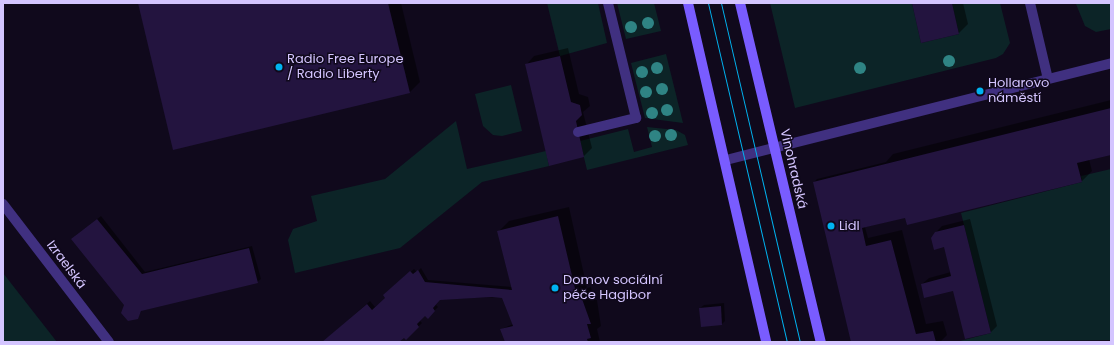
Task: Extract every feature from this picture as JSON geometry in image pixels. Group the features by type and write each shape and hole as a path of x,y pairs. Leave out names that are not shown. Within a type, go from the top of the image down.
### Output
{"main road":[{"path":"688,3 726,160 766,342"},
{"name":"Vinohradská","path":"740,3 821,342"}],"street":[{"path":"578,132 636,118 608,3"},
{"path":"1030,3 1048,79"},
{"path":"726,160 1111,63"},
{"name":"Izraelská","path":"3,204 108,342"}],"green space":[{"path":"547,3 598,3 607,43 560,56"},
{"path":"617,3 654,3 661,31 626,39"},
{"path":"770,3 912,3 921,43 959,34 952,3 1000,3 1010,43 1003,54 996,58 795,108"},
{"path":"1111,3 1111,29 1096,32 1085,26 1076,4"},
{"path":"666,54 683,123 645,118 631,63"},
{"path":"511,85 522,131 502,136 493,135 483,126 475,94"},
{"path":"456,121 467,169 546,151 549,166 482,182 400,248 295,273 288,240 293,229 317,221 311,196 385,179"},
{"path":"647,127 676,130 685,135 688,145 587,170 580,141 628,129 634,152 652,147"},
{"path":"1111,169 1111,340 956,342 991,333 961,213 1082,182 1081,176"},
{"path":"3,273 57,342 3,342"}],"building":[{"name":"Radio Free Europe / Radio Liberty","path":"138,3 388,3 410,93 173,150"},
{"path":"912,3 952,3 959,34 921,43"},
{"path":"560,56 571,102 580,105 582,115 576,121 584,157 549,166 525,64"},
{"path":"1111,108 1111,155 1077,163 1082,182 907,225 905,218 862,228 866,246 891,240 916,334 933,331 936,342 851,342 813,182"},
{"path":"558,216 577,297 581,296 591,324 587,324 591,338 587,339 588,342 505,342 500,329 513,326 502,298 492,297 440,300 433,308 435,311 428,319 425,316 417,324 419,327 406,340 404,338 399,342 322,342 367,304 372,310 385,298 383,295 410,271 413,274 418,270 425,282 512,290 497,231"},
{"path":"97,219 142,274 249,248 258,283 141,311 138,319 128,321 121,313 124,305 71,239"},
{"path":"964,225 991,333 965,339 953,291 924,298 921,284 951,276 944,247 934,250 931,238 935,232"},
{"path":"721,306 722,325 701,327 699,308"}],"tram line":[{"path":"708,3 787,342"},
{"path":"721,3 800,342"}],"place":[{"name":"Radio Free Europe / Radio Liberty","path":"279,67"},
{"name":"Hollarovo náměstí","path":"980,91"},
{"name":"Lidl","path":"831,226"},
{"name":"Domov sociální péče Hagibor","path":"555,288"}]}
